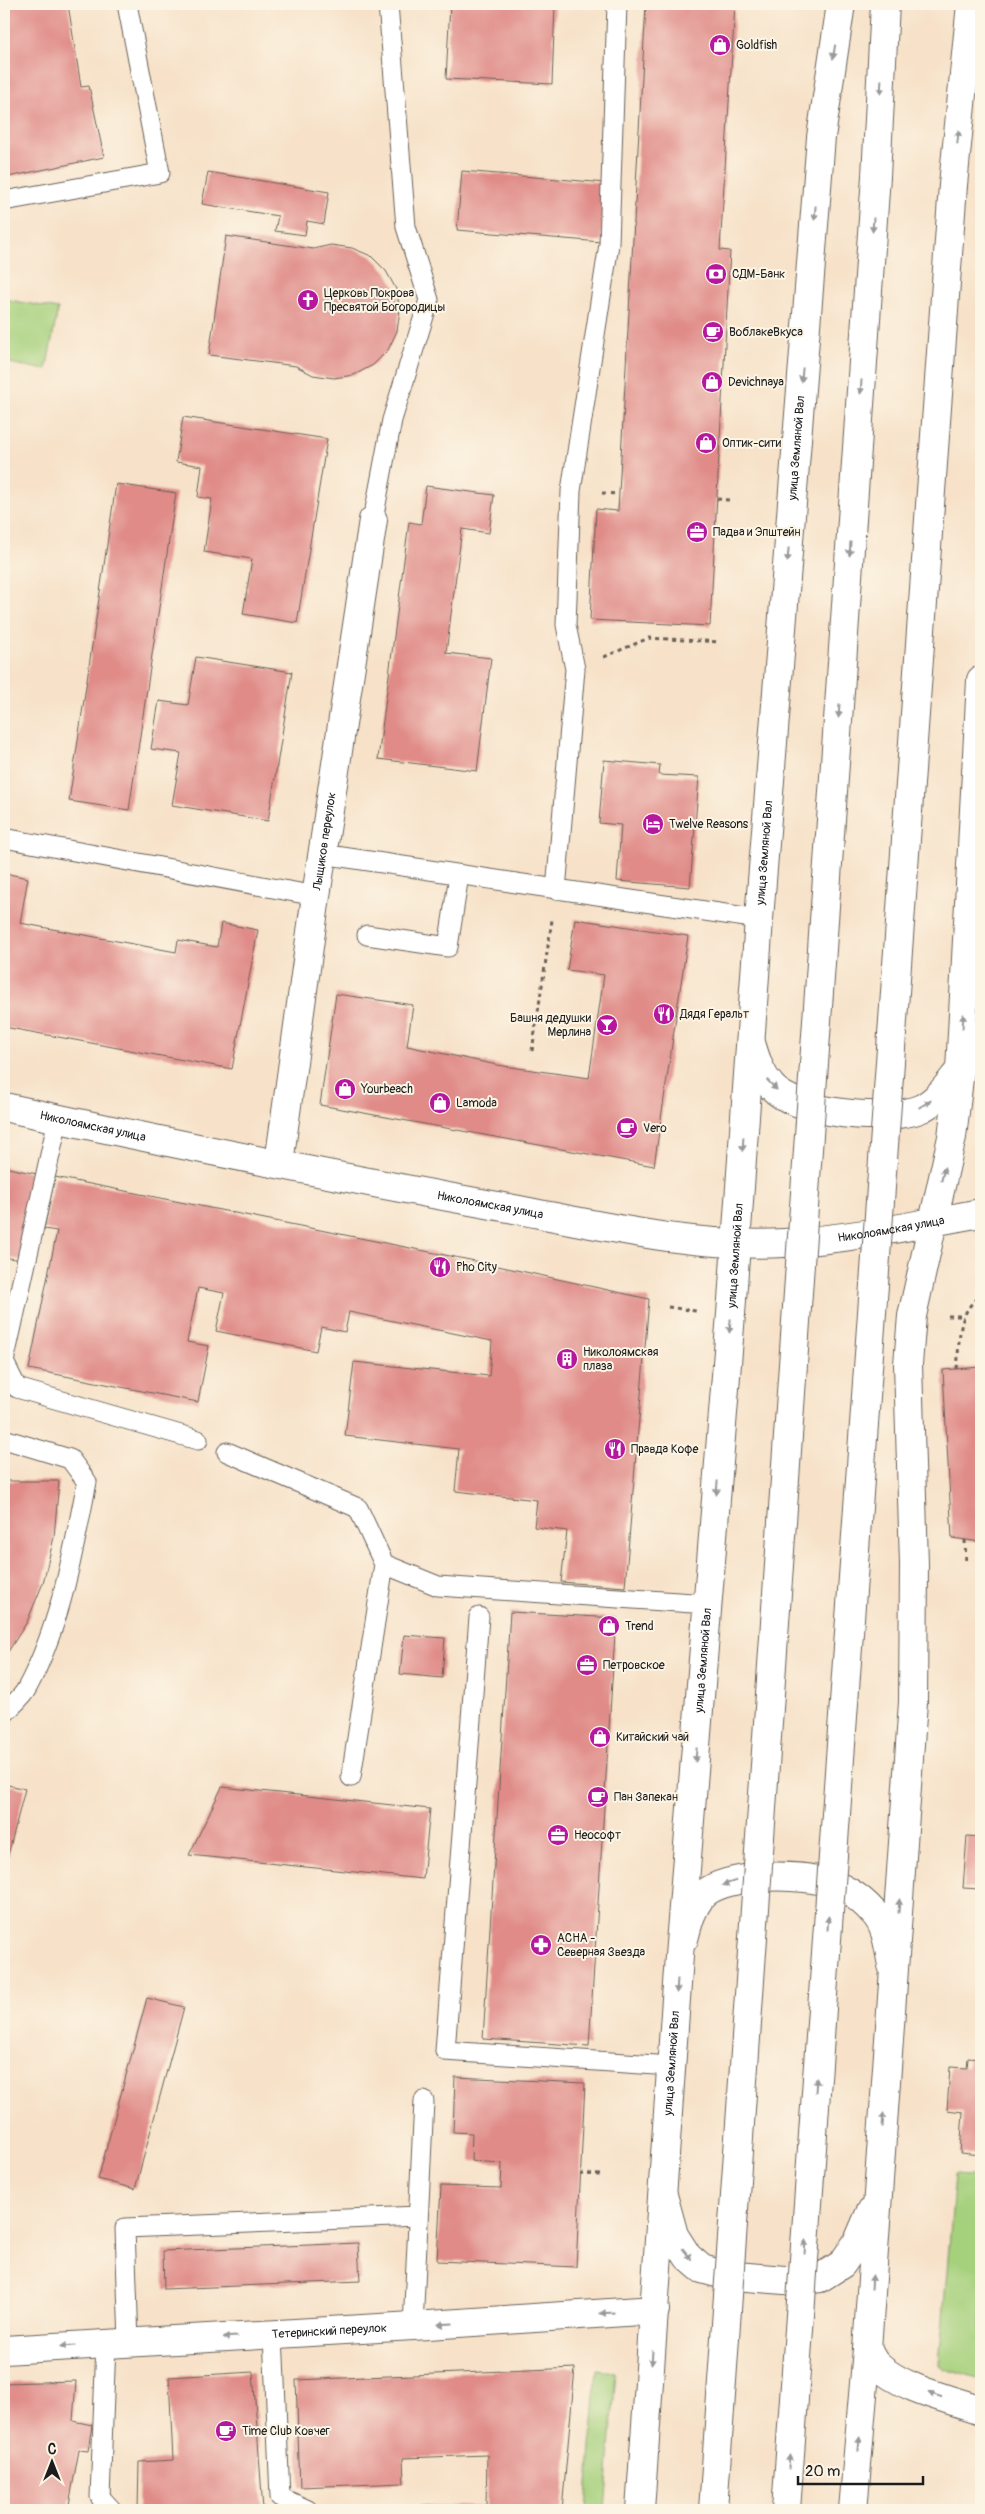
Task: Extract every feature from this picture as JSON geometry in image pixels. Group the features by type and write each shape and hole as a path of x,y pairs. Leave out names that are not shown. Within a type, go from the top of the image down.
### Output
{"main road":[{"name":"улица Земляной Вал","path":"640,2510 679,1956 737,1243 759,920 821,137 841,4"},
{"path":"713,2510 876,176 885,4"},
{"path":"786,2510 953,185 970,4"},
{"name":"Лыщиков переулок","path":"279,1162 322,854 372,520"},
{"path":"853,2510 867,2349 914,1702 914,1564 908,1364 912,1316 952,1137 960,1070 981,680"},
{"path":"751,1043 759,1069 773,1089 804,1106 843,1113 892,1115 922,1108 941,1093 960,1070"},
{"name":"Николоямская улица","path":"4,1107 419,1192 649,1234 737,1243 784,1243 933,1222 981,1212"},
{"path":"679,1956 690,1916 702,1896 726,1882 761,1876 818,1880 853,1894 875,1913 886,1934 894,1976"},
{"path":"662,2194 674,2235 688,2257 702,2269 724,2275 796,2281 820,2278 842,2264 858,2241 877,2195"},
{"name":"Тетеринский переулок","path":"4,2350 273,2335 655,2310"},
{"path":"867,2349 877,2365 893,2376 921,2390 981,2410"}],"lane":[{"path":"4,201 160,173 127,4"},
{"path":"372,520 392,420 429,300 406,227 388,4"},
{"path":"556,890 575,669 566,625 571,491 609,244 617,4"},
{"path":"4,838 316,896"},
{"path":"322,854 759,920"},
{"path":"367,936 448,947 459,875"},
{"path":"58,1119 4,1362 17,1388 198,1440"},
{"path":"4,1439 70,1458 87,1482 71,1560 54,1622 26,1690 4,1714"},
{"path":"227,1452 358,1508 384,1564 351,1777"},
{"path":"384,1564 438,1586 708,1604"},
{"path":"479,1617 445,2051 671,2066"},
{"path":"413,2326 424,2101"},
{"path":"103,2506 125,2228 418,2216"},
{"path":"273,2335 280,2497 308,2510"}],"path":[{"path":"717,500 729,500"},
{"path":"575,669 649,638 720,642"},
{"path":"532,1051 556,890"},
{"path":"980,1277 981,1283"},
{"path":"957,1369 963,1316 972,1302 981,1295"},
{"path":"668,1307 704,1312"},
{"path":"965,1540 966,1564"},
{"path":"580,2174 602,2174"}],"green space":[{"path":"4,299 58,309 46,370 4,362"},
{"path":"955,2175 981,2177 981,2380 945,2369 939,2365"},
{"path":"597,2370 616,2372 605,2510 586,2510"}],"building":[{"path":"4,4 68,4 81,87 89,86 104,157 8,177 4,153"},
{"path":"450,4 555,4 552,84 446,79"},
{"path":"646,4 735,4 720,250 730,251 710,626 590,620 596,509 618,511"},
{"path":"462,171 606,183 601,242 457,230"},
{"path":"208,172 329,192 324,224 307,221 305,235 275,231 278,216 202,204"},
{"name":"Церковь Покрова Пресвятой Богородицы","path":"226,236 313,249 331,245 352,248 371,256 386,271 396,289 400,310 397,331 388,350 373,365 354,375 334,378 313,375 296,366 209,355"},
{"path":"183,417 327,439 297,623 243,614 252,559 204,552 212,499 198,497 202,466 176,462"},
{"path":"116,484 176,493 129,810 69,801"},
{"path":"426,486 494,495 489,533 462,529 446,653 491,658 477,771 378,759 409,522 421,524"},
{"path":"196,657 292,672 268,821 172,805 181,753 151,749 159,701 188,705"},
{"name":"Twelve Reasons","path":"604,760 660,765 659,775 699,777 690,887 617,881 621,825 599,823"},
{"path":"4,873 28,878 20,923 176,952 178,940 217,947 221,923 258,930 232,1069 4,1027"},
{"path":"575,919 688,936 654,1166 320,1105 336,994 413,1005 407,1046 497,1065 589,1078 604,975 567,970"},
{"path":"4,1167 37,1174 20,1260 4,1257"},
{"path":"55,1177 475,1261 649,1299 625,1587 561,1582 567,1531 534,1527 537,1500 455,1491 459,1449 345,1436 354,1362 489,1376 492,1341 349,1312 345,1332 321,1327 316,1351 216,1331 224,1293 198,1288 187,1342 209,1346 198,1402 29,1369 57,1231 44,1229"},
{"path":"981,1367 981,1542 952,1538 943,1370"},
{"path":"4,1481 59,1481 54,1537 43,1583 27,1622 4,1658"},
{"path":"510,1612 616,1618 589,2046 483,2039"},
{"path":"404,1635 445,1638 442,1678 400,1674"},
{"path":"4,1784 25,1789 4,1871"},
{"path":"222,1787 430,1809 423,1879 189,1855"},
{"path":"967,1836 981,1837 981,1889 963,1888"},
{"path":"147,1998 184,2007 135,2189 98,2179"},
{"path":"968,2058 981,2059 981,2155 960,2153 963,2112 947,2110 950,2067 967,2068"},
{"path":"455,2077 585,2083 576,2267 437,2261 441,2186 501,2188 502,2163 471,2161 472,2133 453,2132"},
{"path":"358,2243 360,2281 164,2289 163,2251"},
{"path":"575,2368 562,2510 422,2510 422,2505 486,2507 487,2455 403,2458 404,2483 300,2487 296,2380"},
{"path":"253,2372 263,2510 138,2510 139,2462 173,2460 169,2377"},
{"path":"76,2381 73,2421 92,2425 88,2451 79,2450 68,2510 4,2508 7,2459 4,2459 4,2383"}],"place":[{"name":"Goldfish","path":"720,45"},
{"name":"СДМ-Банк","path":"716,274"},
{"name":"Церковь Покрова Пресвятой Богородицы","path":"308,300"},
{"name":"ВоблакеВкуса","path":"713,332"},
{"name":"Devichnaya","path":"712,382"},
{"name":"Оптик-сити","path":"706,443"},
{"name":"Падва и Эпштейн","path":"697,532"},
{"name":"Twelve Reasons","path":"653,824"},
{"name":"Дядя Геральт","path":"664,1014"},
{"name":"Башня дедушки Мерлина","path":"607,1025"},
{"name":"Yourbeach","path":"345,1089"},
{"name":"Lamoda","path":"440,1103"},
{"name":"Vero","path":"627,1128"},
{"name":"Pho City","path":"440,1267"},
{"name":"Николоямская плаза","path":"567,1359"},
{"name":"Правда Кофе","path":"615,1449"},
{"name":"Trend","path":"609,1626"},
{"name":"Петровское","path":"587,1665"},
{"name":"Китайский чай","path":"600,1737"},
{"name":"Пан Запекан","path":"598,1797"},
{"name":"Неософт","path":"558,1835"},
{"name":"АСНА - Северная Звезда","path":"541,1945"},
{"name":"Time Club Ковчег","path":"226,2431"}]}
